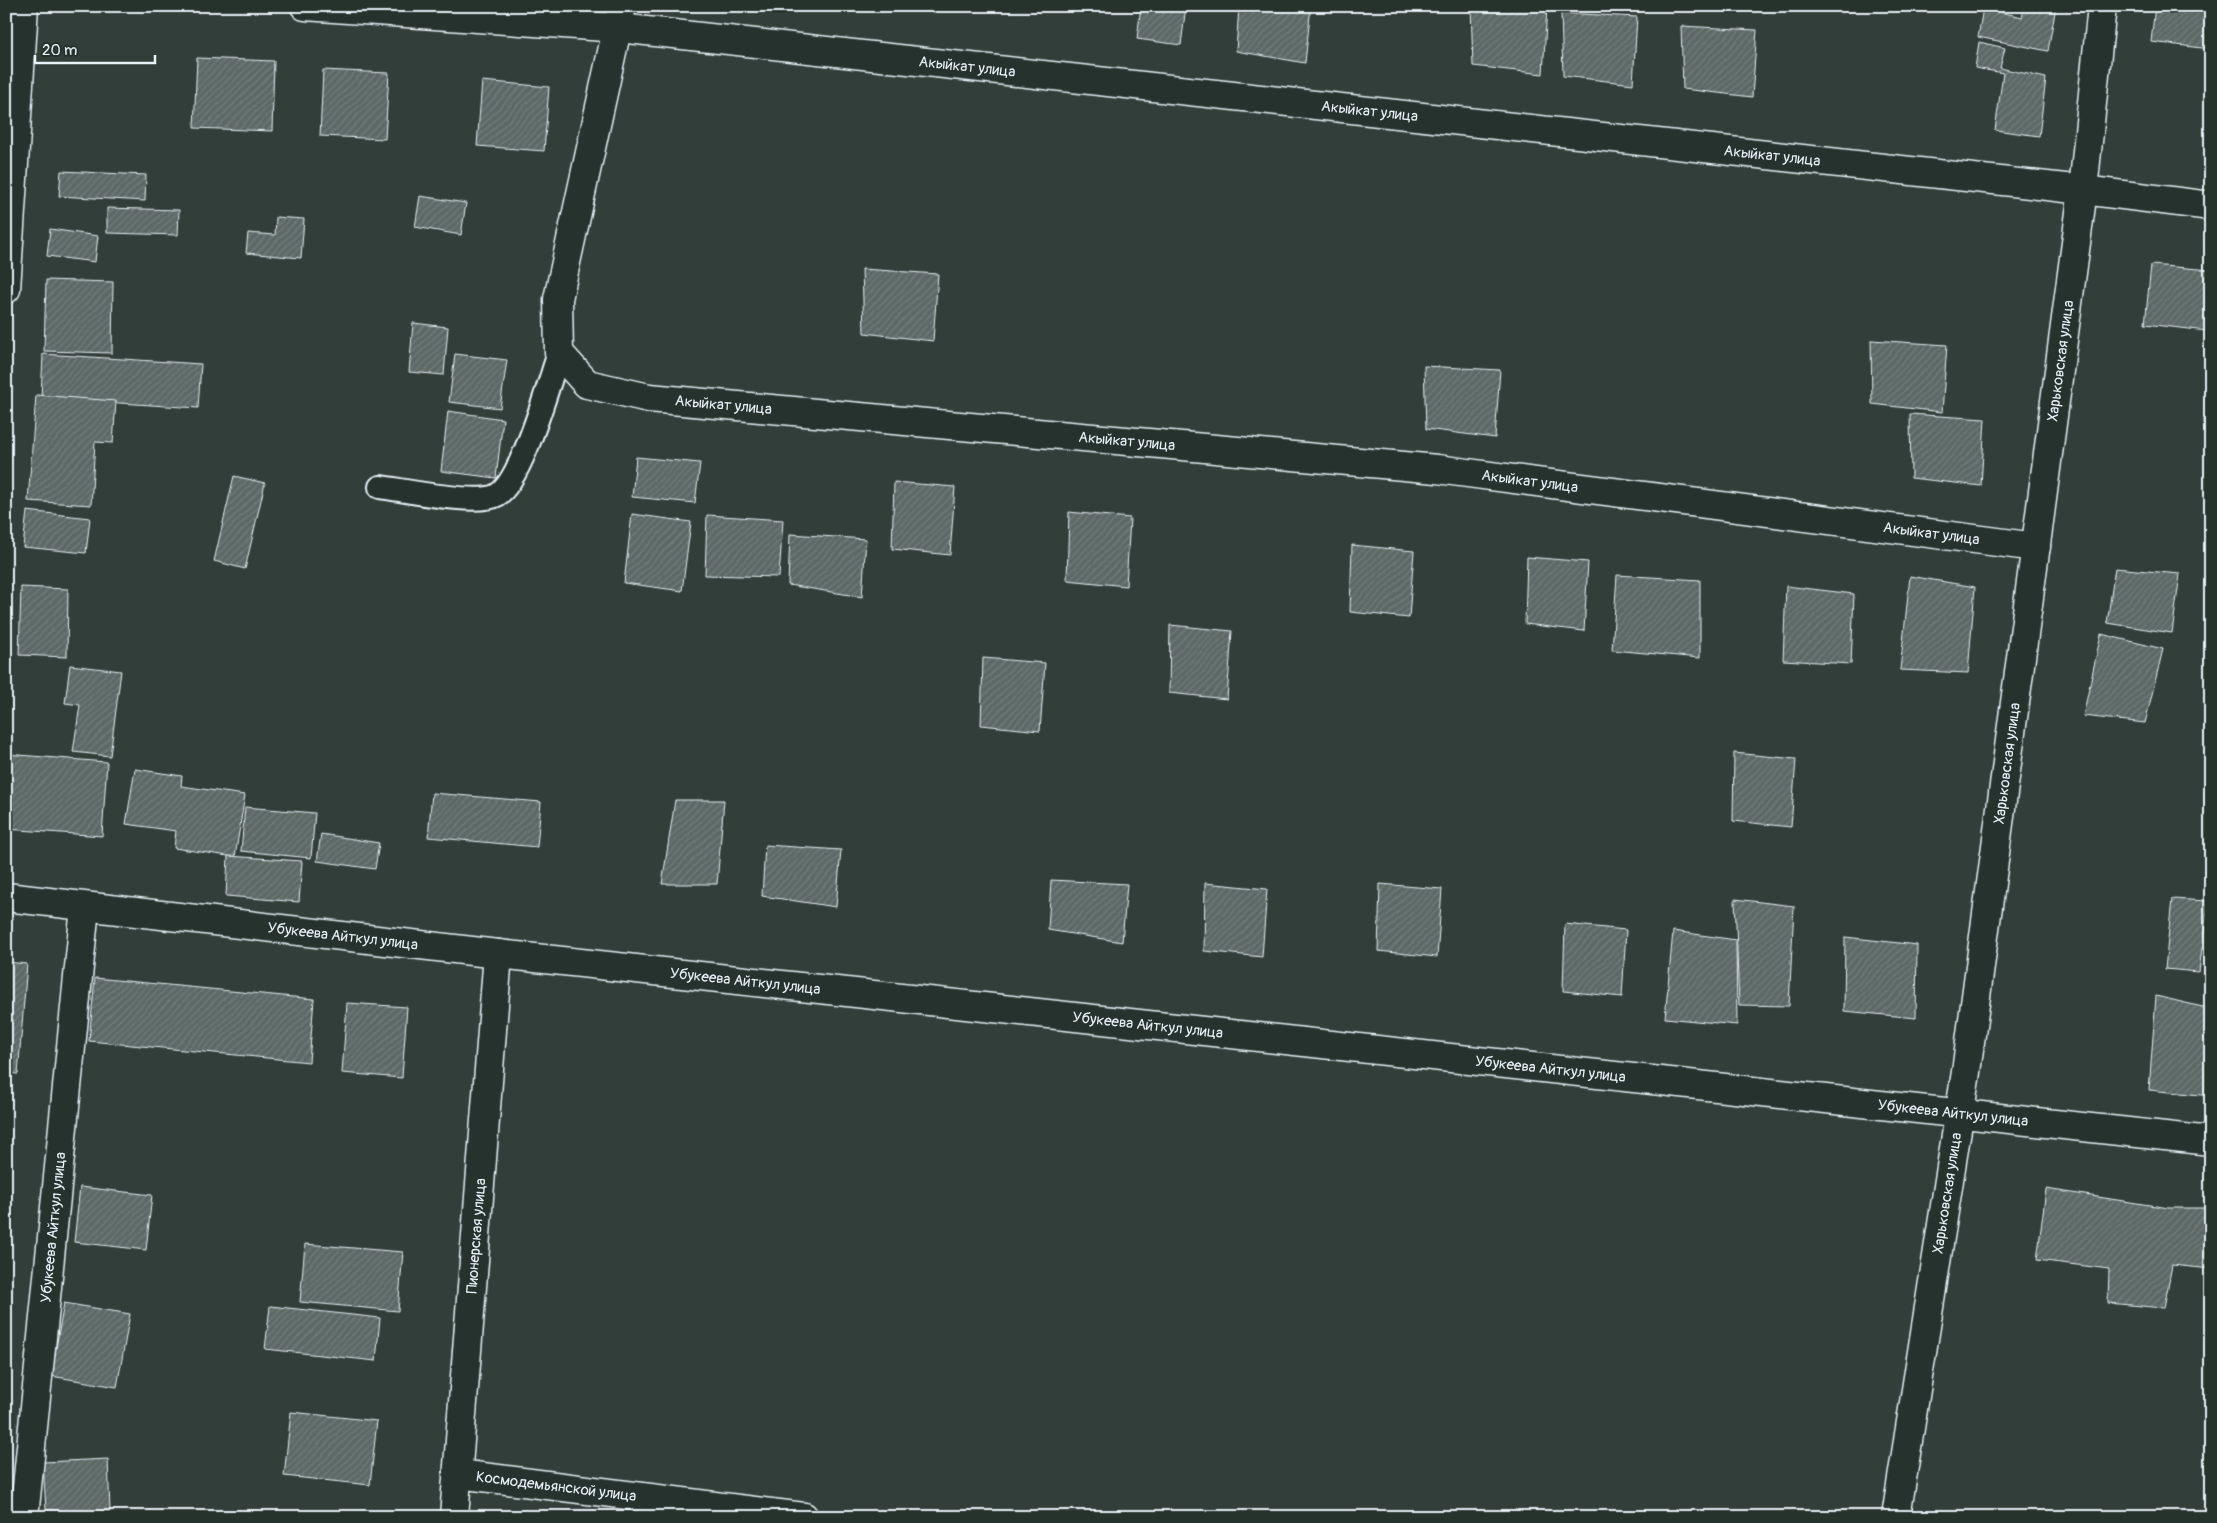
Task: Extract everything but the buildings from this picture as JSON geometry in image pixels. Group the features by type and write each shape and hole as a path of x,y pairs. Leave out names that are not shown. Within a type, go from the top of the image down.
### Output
{"street":[{"path":"6,289 24,6"},
{"name":"Акыйкат улица","path":"305,6 621,17 2211,206"},
{"name":"Харьковская улица","path":"1896,1517 1960,1115 2083,190 2102,6"},
{"path":"559,353 558,299 621,17"},
{"name":"Акыйкат улица","path":"559,353 587,384 649,398 1437,469 2036,547"},
{"name":"Убукеева Айткул улица","path":"6,897 498,954 2211,1141"},
{"name":"Убукеева Айткул улица","path":"24,1517 85,907"},
{"name":"Пионерская улица","path":"454,1517 498,954"},
{"name":"Космодемьянской улица","path":"458,1474 804,1517"}],"lane":[{"path":"380,487 472,499 497,495 507,485 523,456 559,353"}]}
